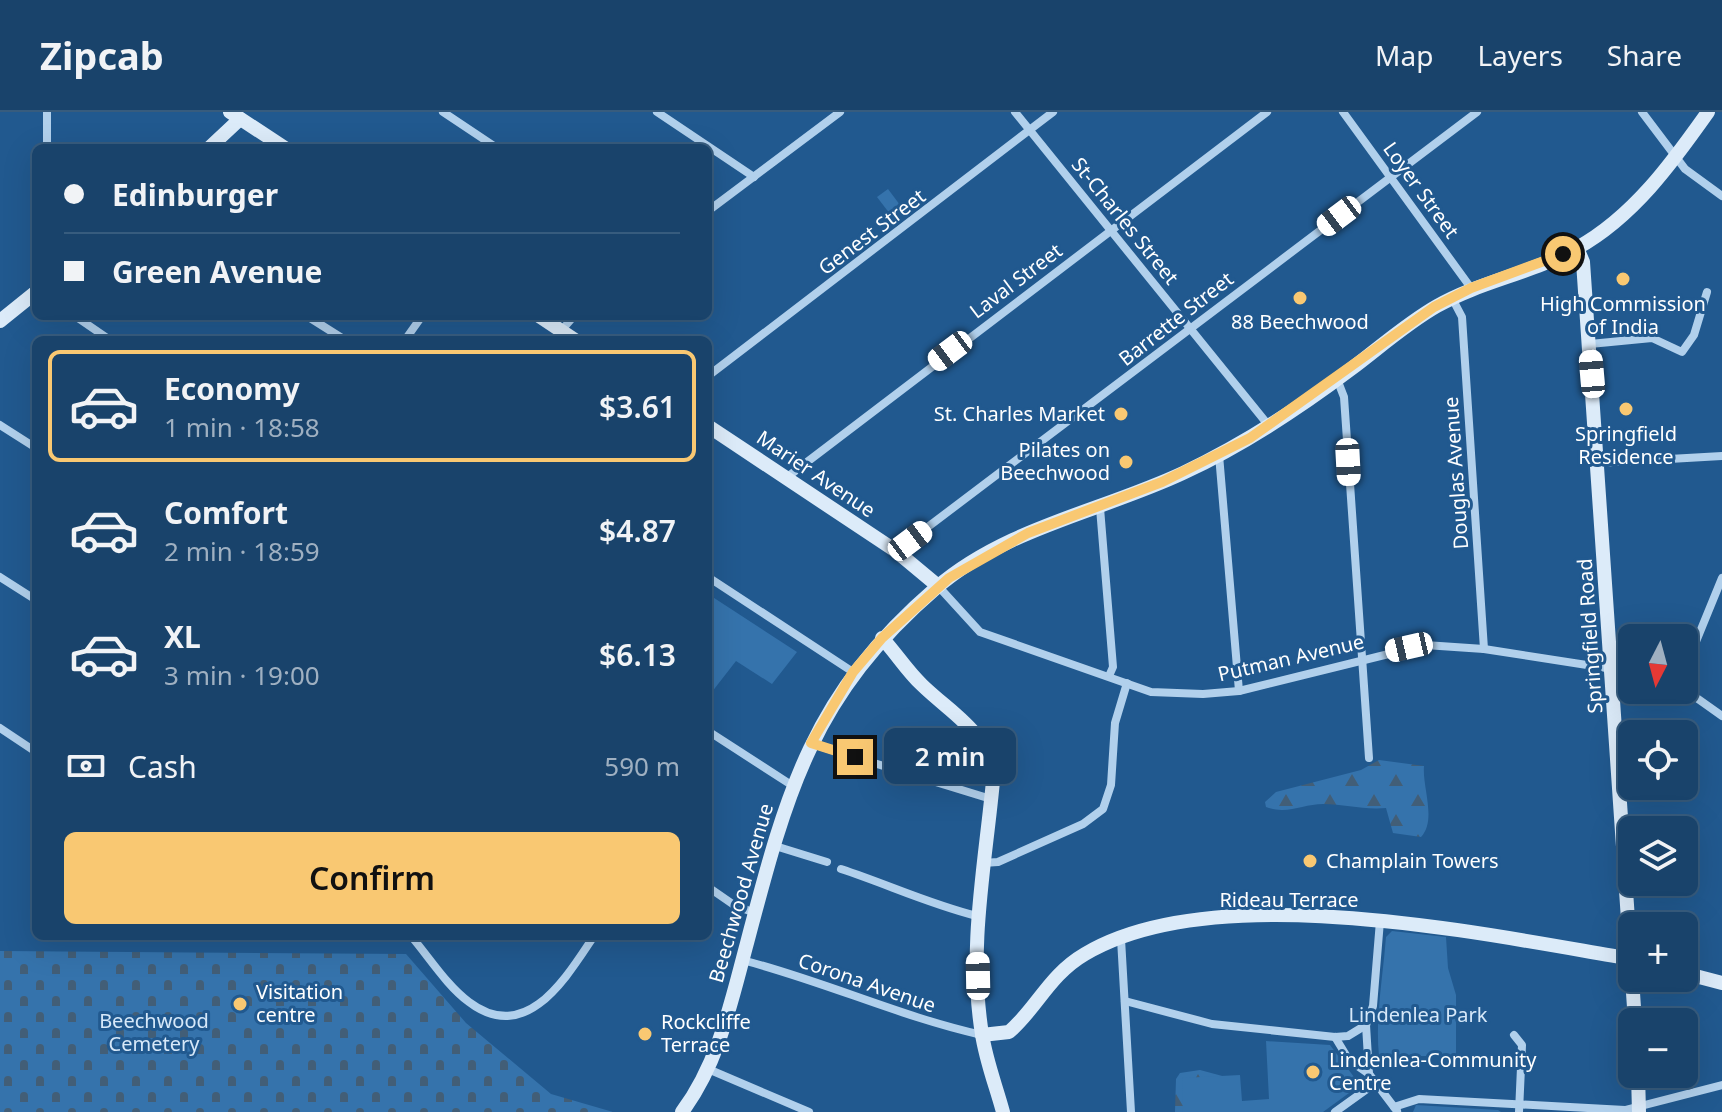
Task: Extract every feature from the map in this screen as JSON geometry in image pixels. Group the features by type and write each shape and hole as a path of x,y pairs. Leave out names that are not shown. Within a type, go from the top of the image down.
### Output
{"street":[{"path":"47,112 48,144"},
{"path":"443,112 491,144"},
{"path":"657,112 705,144"},
{"path":"712,208 840,112"},
{"name":"St-Charles Street","path":"1015,112 1269,426"},
{"name":"Genest Street","path":"712,373 1053,112"},
{"name":"Laval Street","path":"786,478 1267,112"},
{"name":"Loyer Street","path":"1343,112 1471,288"},
{"name":"Barrette Street","path":"896,551 1477,112"},
{"path":"1642,112 1685,169 1722,196"},
{"name":"Beechwood Avenue","path":"682,1112 708,1069 742,960 772,845 811,743 853,672 882,638 938,586 1019,537 1100,508 1219,454 1269,426 1434,307 1471,288 1577,248 1642,198 1708,112"},
{"path":"212,144 235,115 279,144"},
{"path":"712,149 754,177"},
{"name":"Springfield Road","path":"1577,248 1583,262 1590,344 1628,912"},
{"path":"1590,344 1652,338 1682,352 1694,335 1707,292"},
{"path":"0,321 32,295"},
{"name":"Douglas Avenue","path":"1452,298 1462,317 1484,649"},
{"path":"81,320 104,336"},
{"path":"313,320 339,336"},
{"path":"545,320 569,336"},
{"path":"561,331 571,320"},
{"path":"1337,379 1344,397 1369,758"},
{"path":"0,425 32,445"},
{"name":"Marier Avenue","path":"712,429 896,551 938,586"},
{"path":"1219,454 1239,691"},
{"path":"1599,463 1722,456"},
{"path":"1100,508 1113,667 1109,676"},
{"path":"0,577 32,597"},
{"path":"1698,637 1722,578"},
{"path":"712,580 853,672"},
{"name":"Putman Avenue","path":"938,586 980,632 1151,692 1203,694 1239,691 1360,658 1425,645 1484,649 1618,669"},
{"path":"882,638 923,686 982,739 991,759 991,799 977,916 982,1035 1003,1112"},
{"path":"983,863 998,862 1083,824 1103,809 1111,785 1115,723 1127,683"},
{"path":"1698,699 1722,716"},
{"path":"0,728 32,749"},
{"path":"712,734 793,786"},
{"path":"811,743 991,799"},
{"path":"772,845 827,862"},
{"path":"841,869 886,884 902,893 977,916"},
{"path":"712,890 734,905 755,913"},
{"name":"Rideau Terrace","path":"982,1035 1009,1032 1043,989 1068,965 1121,938 1160,927 1230,918 1304,916 1380,921 1493,934 1618,957"},
{"path":"1380,921 1373,1006 1366,1025 1369,1074 1396,1110 1419,1099 1519,1108 1639,1109 1722,1085"},
{"path":"1121,938 1131,1112"},
{"path":"415,940 469,1002 492,1013 518,1014 542,1004 559,988 591,940"},
{"name":"Corona Avenue","path":"742,960 818,980 941,1026 982,1035"},
{"path":"1698,977 1722,983"},
{"path":"1125,1001 1212,1024 1335,1037 1348,1036 1366,1025"},
{"path":"1514,1035 1522,1045 1519,1108"},
{"path":"1335,1037 1349,1060 1369,1074"},
{"path":"708,1069 809,1112"},
{"path":"1335,1112 1374,1084"},
{"path":"1638,1088 1639,1109"}],"green space":[{"path":"888,189 900,205 890,214 877,197"},
{"path":"712,597 797,652 772,684 736,661 712,692"},
{"path":"1379,760 1424,766 1428,822 1421,837 1393,833 1386,808 1323,804 1288,810 1266,807 1265,802 1276,792 1361,770"},
{"name":"Lindenlea Park","path":"1392,931 1446,937 1448,968 1456,995 1456,1056 1379,1056 1379,1012 1386,937"},
{"name":"Beechwood Cemetery","path":"0,951 406,954 466,1023 551,1094 613,1112 0,1112"},
{"name":"Lindenlea Park","path":"1266,1041 1330,1045 1360,1085 1323,1112 1183,1112 1182,1078 1240,1075 1242,1101 1269,1099"},
{"path":"1200,1070 1226,1077 1246,1112 1175,1112 1176,1079 1180,1073"},
{"path":"1416,1105 1498,1110 1501,1112 1413,1112"}],"place":[{"name":"High Commission of India","path":"1623,279"},
{"name":"88 Beechwood","path":"1300,298"},
{"name":"Springfield Residence","path":"1626,409"},
{"name":"St. Charles Market","path":"1121,414"},
{"name":"Pilates on Beechwood","path":"1126,462"},
{"name":"Champlain Towers","path":"1310,861"},
{"name":"Visitation centre","path":"240,1004"},
{"name":"Rockcliffe Terrace","path":"645,1034"},
{"name":"Lindenlea-Community Centre","path":"1313,1072"}],"route":[{"path":"855,757 811,743 853,672 882,638 949,578 1028,533 1162,482 1250,438 1294,410 1434,307 1471,288 1563,254"}]}
